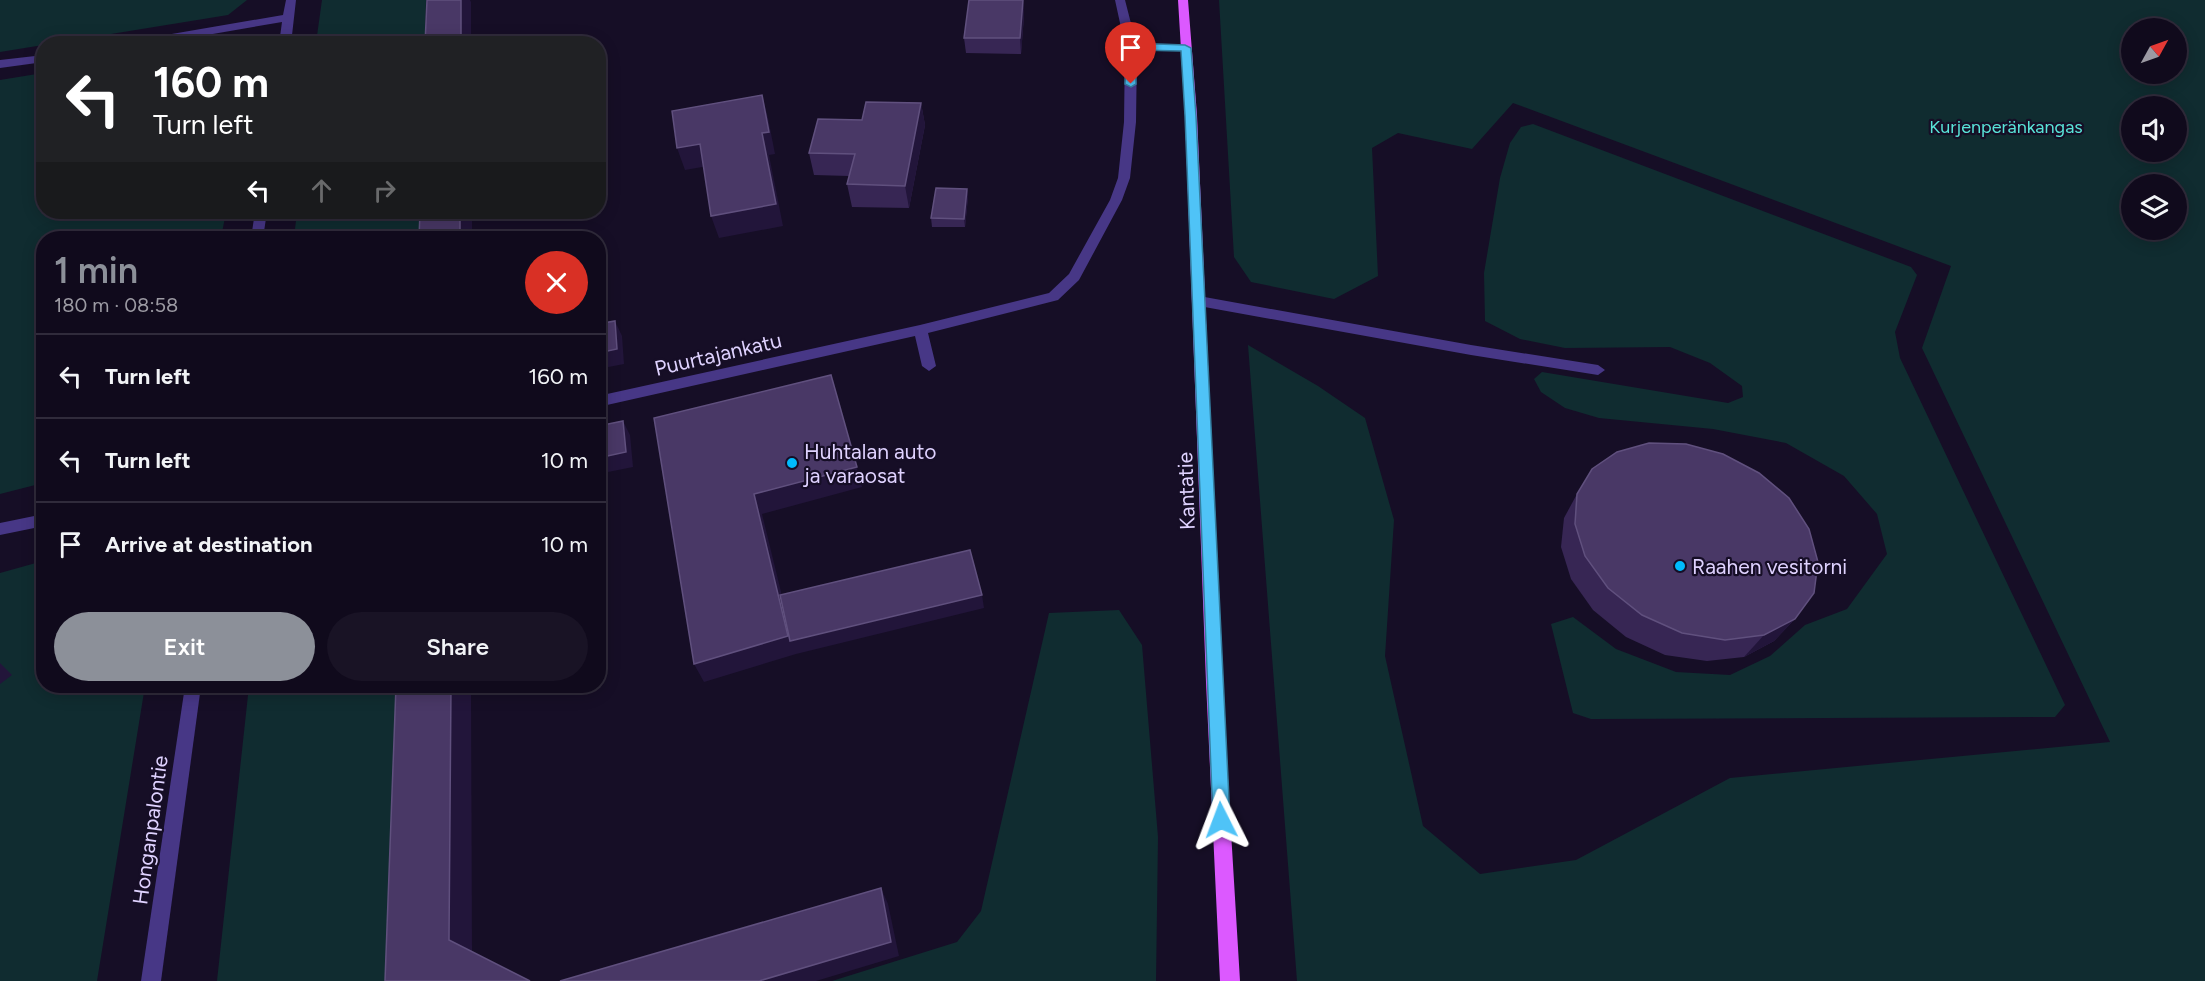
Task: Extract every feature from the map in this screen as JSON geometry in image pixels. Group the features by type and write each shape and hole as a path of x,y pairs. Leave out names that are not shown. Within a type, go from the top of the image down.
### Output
{"main road":[{"name":"Kantatie","path":"1183,0 1230,981"}],"street":[{"path":"286,36 291,0"},
{"name":"Puurtajankatu","path":"606,400 920,330 1053,297 1074,277 1116,200 1124,178 1130,122 1131,46 1120,0"},
{"path":"179,36 288,18"},
{"path":"1131,46 1185,48"},
{"path":"0,64 36,58"},
{"path":"1199,301 1471,351 1598,370"},
{"path":"920,330 929,366"},
{"path":"0,529 36,522"},
{"name":"Honganpalontie","path":"151,981 192,693"}],"green space":[{"path":"0,0 247,0 228,15 99,36 36,36 36,46 0,52"},
{"path":"322,0 426,0 425,36 317,36"},
{"name":"Kurjenperänkangas","path":"1219,0 2205,0 2205,981 1297,981 1248,345 1318,386 1365,418 1394,520 1385,656 1423,826 1480,874 1576,860 1730,778 2110,742 1922,348 1951,266 1513,103 1472,149 1398,133 1372,148 1378,276 1334,299 1251,282 1234,257"},
{"path":"36,74 36,219 225,219 222,231 36,231 36,485 0,494 0,80"},
{"path":"1533,124 1911,267 1917,275 1895,332 1900,358 2065,705 2055,717 1591,719 1573,713 1551,624 1573,617 1616,649 1676,672 1730,675 1770,656 1805,625 1847,609 1887,554 1877,514 1844,476 1786,443 1713,429 1599,418 1565,408 1541,392 1534,379 1542,372 1728,403 1743,397 1742,386 1710,363 1670,347 1565,348 1520,339 1485,321 1484,273 1500,178 1510,143 1521,127"},
{"path":"296,219 422,219 421,231 295,231"},
{"path":"36,563 36,693 144,693 97,981 0,981 0,573"},
{"path":"1119,610 1142,645 1158,837 1156,981 832,981 957,942 981,911 1049,613"},
{"path":"248,693 409,693 401,981 217,981"}],"building":[{"path":"427,0 461,0 461,36 425,36"},
{"path":"969,0 1023,0 1020,38 964,38"},
{"path":"762,95 769,132 762,133 776,204 711,216 700,144 677,148 672,111"},
{"path":"866,102 921,103 905,186 847,184 855,154 809,153 818,119 862,120"},
{"path":"936,188 967,189 964,219 931,218"},
{"path":"420,219 460,219 460,231 419,231"},
{"path":"615,321 617,349 606,351 606,323"},
{"path":"831,375 857,467 754,494 788,636 694,664 654,418"},
{"path":"623,421 626,452 606,456 606,424"},
{"name":"Raahen vesitorni","path":"1649,443 1686,444 1723,454 1759,473 1789,498 1809,529 1818,562 1814,593 1795,619 1764,635 1725,640 1682,633 1642,615 1608,588 1585,556 1575,524 1577,494 1592,469 1617,452"},
{"path":"970,550 982,595 790,641 780,595"},
{"path":"396,693 451,693 449,940 530,981 385,981"},
{"path":"881,888 891,942 759,981 560,981"}],"place":[{"name":"Huhtalan auto ja varaosat","path":"792,463"},
{"name":"Raahen vesitorni","path":"1680,566"}],"route":[{"path":"1131,84 1131,46 1185,48 1191,116 1221,820"}]}
